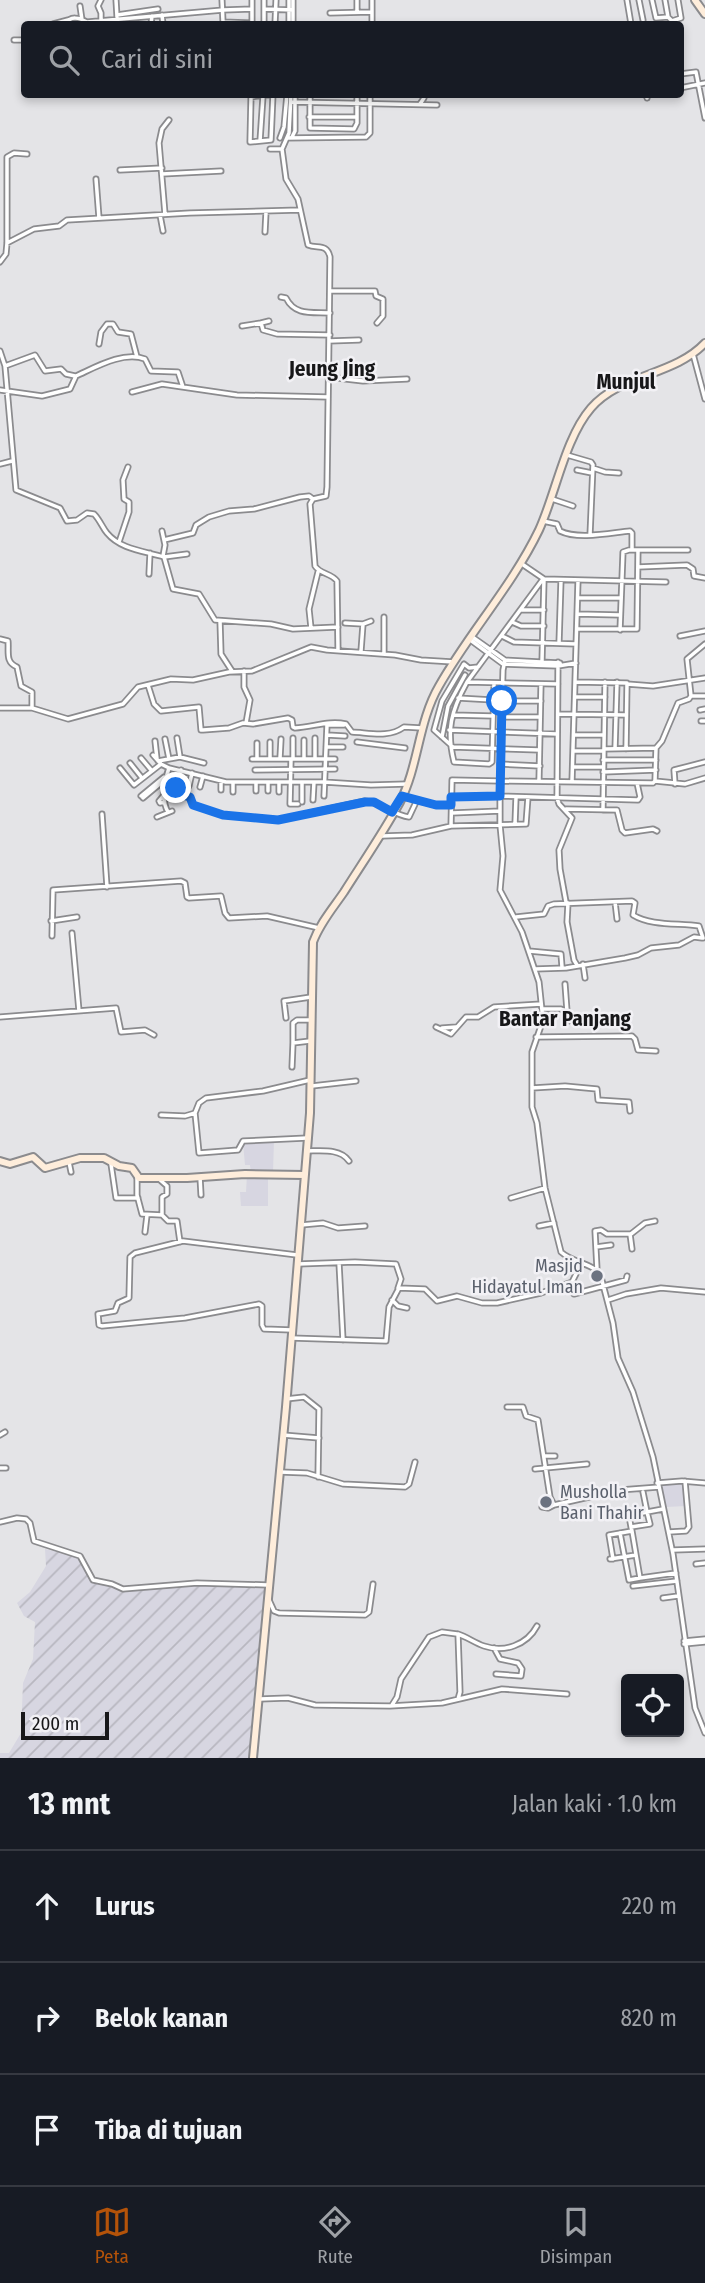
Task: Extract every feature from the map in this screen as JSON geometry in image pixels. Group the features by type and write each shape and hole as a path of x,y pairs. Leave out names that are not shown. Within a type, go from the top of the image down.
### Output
{"street":[{"path":"101,0 98,6 101,21 158,9"},
{"path":"116,0 117,17"},
{"path":"222,0 223,21"},
{"path":"252,0 252,21"},
{"path":"264,0 264,21"},
{"path":"275,0 275,21"},
{"path":"291,0 291,21"},
{"path":"357,0 357,12"},
{"path":"372,0 372,21"},
{"path":"627,0 630,21"},
{"path":"639,0 643,20"},
{"path":"652,0 656,18 668,17"},
{"path":"665,0 670,21 681,19 678,0"},
{"path":"695,0 705,15"},
{"path":"80,6 82,20"},
{"path":"117,17 252,8 291,10"},
{"path":"330,13 371,12"},
{"path":"162,15 163,21"},
{"path":"151,21 152,16"},
{"path":"252,17 264,17"},
{"path":"63,21 76,18 85,21"},
{"path":"15,40 21,40"},
{"path":"684,74 696,72 702,84 705,115"},
{"path":"684,87 702,84"},
{"path":"251,98 249,141 271,140 273,98"},
{"path":"260,141 262,98"},
{"path":"164,540 193,533 196,525 214,515 273,505 300,496 313,499 327,494 329,252 324,247 307,245 295,191 286,179 282,149 289,138 291,98"},
{"path":"308,137 310,98"},
{"path":"310,128 356,128 357,98"},
{"path":"289,138 368,135 370,98"},
{"path":"420,104 424,98"},
{"path":"291,104 310,102 437,105"},
{"path":"280,138 291,104"},
{"path":"309,117 356,117"},
{"path":"163,230 159,139 169,120"},
{"path":"272,126 285,127"},
{"path":"270,149 282,149"},
{"path":"0,262 6,254 7,243 7,157 14,153 27,154"},
{"path":"120,170 162,168"},
{"path":"162,174 221,171"},
{"path":"96,179 99,218"},
{"path":"7,243 36,229 59,226 67,220 300,210"},
{"path":"265,232 266,212"},
{"path":"330,291 375,292 383,299 383,316 377,323"},
{"path":"281,297 286,298 291,306 300,312 330,313"},
{"path":"242,326 269,321"},
{"path":"261,323 263,330 277,334 330,335"},
{"path":"99,344 103,329 107,324 113,324 118,332 131,333 137,358"},
{"path":"330,341 359,340"},
{"path":"253,1758 299,1255 312,1083 313,947 319,928 402,796 414,768 432,699 520,563 552,499 567,455 589,410 604,395 693,354 705,343"},
{"path":"0,351 5,366 16,491 60,508 67,521 77,520 87,513 94,514 109,536 131,549 164,557 187,554"},
{"path":"693,354 705,399"},
{"path":"5,366 35,355 46,372 61,369 66,374 75,376 111,360 137,358 145,359 151,371 178,372 183,387"},
{"path":"159,372 162,384"},
{"path":"0,390 42,396 70,389 75,376"},
{"path":"328,377 363,381 407,379"},
{"path":"0,381 6,381"},
{"path":"132,392 162,384 237,396 328,397"},
{"path":"0,422 9,421"},
{"path":"567,455 591,462 593,470 590,536"},
{"path":"0,464 12,461"},
{"path":"118,542 129,512 129,502 124,499 123,480 128,467"},
{"path":"577,470 619,473"},
{"path":"313,499 310,504 315,566 337,582 338,650"},
{"path":"552,499 573,506"},
{"path":"542,521 557,524 565,534 590,536 632,531 638,566 636,629 577,629"},
{"path":"162,531 164,557 173,589 199,594 212,618 293,629 338,626"},
{"path":"620,630 623,552 688,550"},
{"path":"149,574 150,553"},
{"path":"520,563 543,579 666,582"},
{"path":"638,566 687,565 693,569 694,576 705,578"},
{"path":"311,628 309,609 318,570"},
{"path":"450,727 452,715 467,682 543,579"},
{"path":"542,662 543,579"},
{"path":"559,643 561,580"},
{"path":"572,781 578,581"},
{"path":"577,598 621,598"},
{"path":"521,610 544,610"},
{"path":"577,614 621,615"},
{"path":"384,617 384,654"},
{"path":"220,621 221,654 232,671"},
{"path":"345,623 363,624 371,621"},
{"path":"512,622 521,626 544,626"},
{"path":"361,651 363,624"},
{"path":"680,636 705,631"},
{"path":"502,636 514,642 576,644"},
{"path":"470,638 504,662 576,663"},
{"path":"0,639 8,641 9,663 17,667 21,686 32,692 32,708"},
{"path":"691,696 687,659 705,644"},
{"path":"0,708 32,708 68,719 123,704 136,688 171,679 205,678 232,671 256,670 306,648 361,651 454,662"},
{"path":"504,662 560,664"},
{"path":"504,662 500,764 503,856 500,890 516,917 539,982 543,1023 532,1052 532,1107 537,1123 545,1188 561,1251 597,1269"},
{"path":"478,667 469,668 464,664 442,701 434,730 453,747 539,750"},
{"path":"560,664 557,798 572,818 559,850 559,869 577,965"},
{"path":"460,670 465,675"},
{"path":"244,671 244,687 250,700 246,723"},
{"path":"465,675 473,674"},
{"path":"442,737 446,714 465,675"},
{"path":"576,681 626,682 653,686 705,678"},
{"path":"453,681 456,689"},
{"path":"467,682 558,684"},
{"path":"603,810 605,682"},
{"path":"615,749 617,682"},
{"path":"460,683 460,696"},
{"path":"446,714 453,761 489,764 492,760 494,684"},
{"path":"539,780 541,684"},
{"path":"626,749 627,684"},
{"path":"148,685 154,704 161,711 199,707 202,730 229,729 246,723 288,718 292,720 295,729 336,722 346,724 352,732 393,734 404,727 424,728"},
{"path":"460,696 493,700"},
{"path":"655,781 656,748 662,741 678,702 691,696 705,696"},
{"path":"575,697 605,697"},
{"path":"502,701 541,701"},
{"path":"558,714 626,715"},
{"path":"452,715 493,716"},
{"path":"502,717 540,717"},
{"path":"324,796 327,725 344,725"},
{"path":"450,727 502,733 557,734"},
{"path":"393,734 393,746"},
{"path":"327,735 345,736"},
{"path":"574,735 604,735"},
{"path":"177,738 180,757"},
{"path":"293,738 290,804 300,803 302,782"},
{"path":"315,738 315,759"},
{"path":"166,739 169,759"},
{"path":"281,739 281,759"},
{"path":"304,740 304,759"},
{"path":"155,741 159,762"},
{"path":"270,742 270,759"},
{"path":"357,742 405,748"},
{"path":"257,743 254,759 335,759"},
{"path":"326,747 343,747"},
{"path":"574,751 656,748"},
{"path":"153,755 169,768 221,781 407,784"},
{"path":"120,768 134,785 159,762 180,757 204,763"},
{"path":"141,758 152,771"},
{"path":"603,760 656,760"},
{"path":"675,784 674,770 705,762"},
{"path":"130,763 143,778"},
{"path":"500,764 540,766"},
{"path":"574,767 656,770"},
{"path":"142,797 162,783 169,768"},
{"path":"255,770 335,769"},
{"path":"177,786 181,770"},
{"path":"188,786 192,773"},
{"path":"200,787 203,776"},
{"path":"451,826 452,780 655,781 675,784 705,778"},
{"path":"211,785 213,779"},
{"path":"221,781 221,790"},
{"path":"233,782 233,792"},
{"path":"268,782 268,791"},
{"path":"279,782 279,792"},
{"path":"313,800 314,782"},
{"path":"162,783 173,789 179,788 180,795 190,797 193,805 205,810 263,820 282,820 332,807 365,802 374,802 402,816 419,817"},
{"path":"162,783 162,802"},
{"path":"244,783 244,789"},
{"path":"256,783 256,791"},
{"path":"451,797 640,800 637,783"},
{"path":"402,796 436,805 451,805"},
{"path":"515,824 516,797"},
{"path":"379,836 412,835 451,826 527,822 528,797"},
{"path":"412,815 417,800"},
{"path":"154,805 162,802"},
{"path":"157,817 170,811 162,802"},
{"path":"564,809 619,811 622,830 625,833 653,829 657,831"},
{"path":"452,813 500,811"},
{"path":"102,814 107,887"},
{"path":"52,936 53,890 181,881 185,883 189,898 221,896 229,918 267,916 319,928"},
{"path":"516,917 544,914 548,905 567,902 632,901 635,904 634,916 647,921 699,926 704,938 694,937 679,945 651,948 632,957 535,969"},
{"path":"615,902 617,919"},
{"path":"51,921 77,917"},
{"path":"72,933 79,1011"},
{"path":"528,951 561,954 562,967"},
{"path":"583,964 585,978"},
{"path":"565,984 569,1021"},
{"path":"286,1018 284,1001 313,996"},
{"path":"439,1028 451,1035 466,1017 478,1017 494,1007 542,1007 567,1011"},
{"path":"0,1017 117,1008 121,1032 145,1030 154,1035"},
{"path":"292,1067 293,1023 297,1020 312,1020"},
{"path":"536,1037 632,1036 638,1050 656,1051"},
{"path":"293,1043 312,1040"},
{"path":"307,1138 243,1141 238,1150 199,1153 195,1113 199,1103 206,1098 312,1083 356,1082"},
{"path":"532,1087 597,1089 598,1100 629,1102 631,1111"},
{"path":"162,1115 185,1116 195,1113"},
{"path":"306,1151 338,1153 347,1156 349,1161"},
{"path":"0,1161 10,1164 33,1157 43,1168 82,1158 111,1160 119,1166 132,1168 137,1177 142,1214 162,1215"},
{"path":"111,1160 116,1198 138,1198"},
{"path":"69,1162 71,1172"},
{"path":"137,1177 304,1175"},
{"path":"159,1177 167,1186 167,1195 162,1197 162,1215 168,1221 177,1220 180,1242"},
{"path":"200,1177 201,1195"},
{"path":"511,1198 545,1188"},
{"path":"145,1232 147,1215"},
{"path":"654,1221 645,1223 631,1234 595,1231 597,1269 608,1300 618,1358 633,1392 653,1457 673,1550 695,1711 705,1733"},
{"path":"301,1224 323,1223 338,1228 365,1226"},
{"path":"539,1226 554,1223"},
{"path":"631,1234 632,1249"},
{"path":"298,1264 396,1264 401,1279 389,1307 386,1340 343,1340 264,1329 262,1306 259,1304 185,1318 100,1326 99,1313 115,1311 117,1304 130,1297 131,1255 180,1242 299,1255"},
{"path":"596,1247 611,1245"},
{"path":"339,1263 343,1340"},
{"path":"397,1290 425,1289 437,1301 457,1296 482,1303 497,1303 541,1293 572,1282 581,1263"},
{"path":"573,1294 626,1280 626,1276"},
{"path":"608,1300 661,1288 705,1292"},
{"path":"392,1300 398,1306 407,1308"},
{"path":"286,1399 304,1397 319,1409 318,1477"},
{"path":"508,1407 523,1407 526,1416 538,1420 550,1497 554,1505"},
{"path":"283,1435 319,1438"},
{"path":"544,1456 555,1456"},
{"path":"280,1472 307,1473 343,1484 405,1487 409,1484 415,1462"},
{"path":"535,1469 587,1464"},
{"path":"668,1532 686,1531 690,1527 685,1481"},
{"path":"542,1507 548,1508 620,1490 685,1481 705,1483"},
{"path":"636,1555 612,1559 610,1535 650,1524 643,1492"},
{"path":"640,1578 629,1516 663,1508"},
{"path":"0,1522 26,1519 30,1523 33,1541 80,1556 93,1580 123,1589 197,1583 269,1585"},
{"path":"620,1534 629,1580 676,1573"},
{"path":"673,1550 705,1549"},
{"path":"696,1564 705,1563"},
{"path":"633,1586 677,1581"},
{"path":"268,1598 274,1611 279,1613 365,1615 368,1614 373,1584"},
{"path":"663,1598 678,1596"},
{"path":"390,1706 397,1697 401,1679 429,1637 442,1632 458,1634 494,1648 527,1641 537,1626"},
{"path":"458,1634 458,1699"},
{"path":"684,1643 705,1641"},
{"path":"494,1648 500,1659 521,1664 522,1669 521,1676 496,1674"},
{"path":"258,1699 288,1699 315,1705 390,1706 428,1704 502,1689 567,1694"}],"shaded area":[{"path":"274,1140 273,1172 251,1172 250,1165 245,1165 243,1143"},
{"path":"247,1175 268,1176 268,1206 241,1206 240,1192 246,1192"},
{"path":"683,1481 686,1506 666,1507 662,1484"},
{"path":"45,1549 79,1557 91,1579 121,1590 196,1584 268,1587 251,1758 0,1758 0,1753 9,1753 21,1733 23,1683 33,1659 35,1622 24,1616 17,1603 30,1592 46,1566"}],"place":[{"name":"Masjid Hidayatul Iman","path":"597,1276"},
{"name":"Musholla Bani Thahir","path":"546,1502"}],"district":[{"name":"Jeung Jing","path":"332,369"},
{"name":"Munjul","path":"626,382"},
{"name":"Bantar Panjang","path":"565,1019"}],"route":[{"path":"176,788 179,788 182,795 190,797 193,805 205,810 263,820 278,820 365,802 374,802 392,812 402,796 442,806 451,805 451,797 500,796 502,701"}]}
